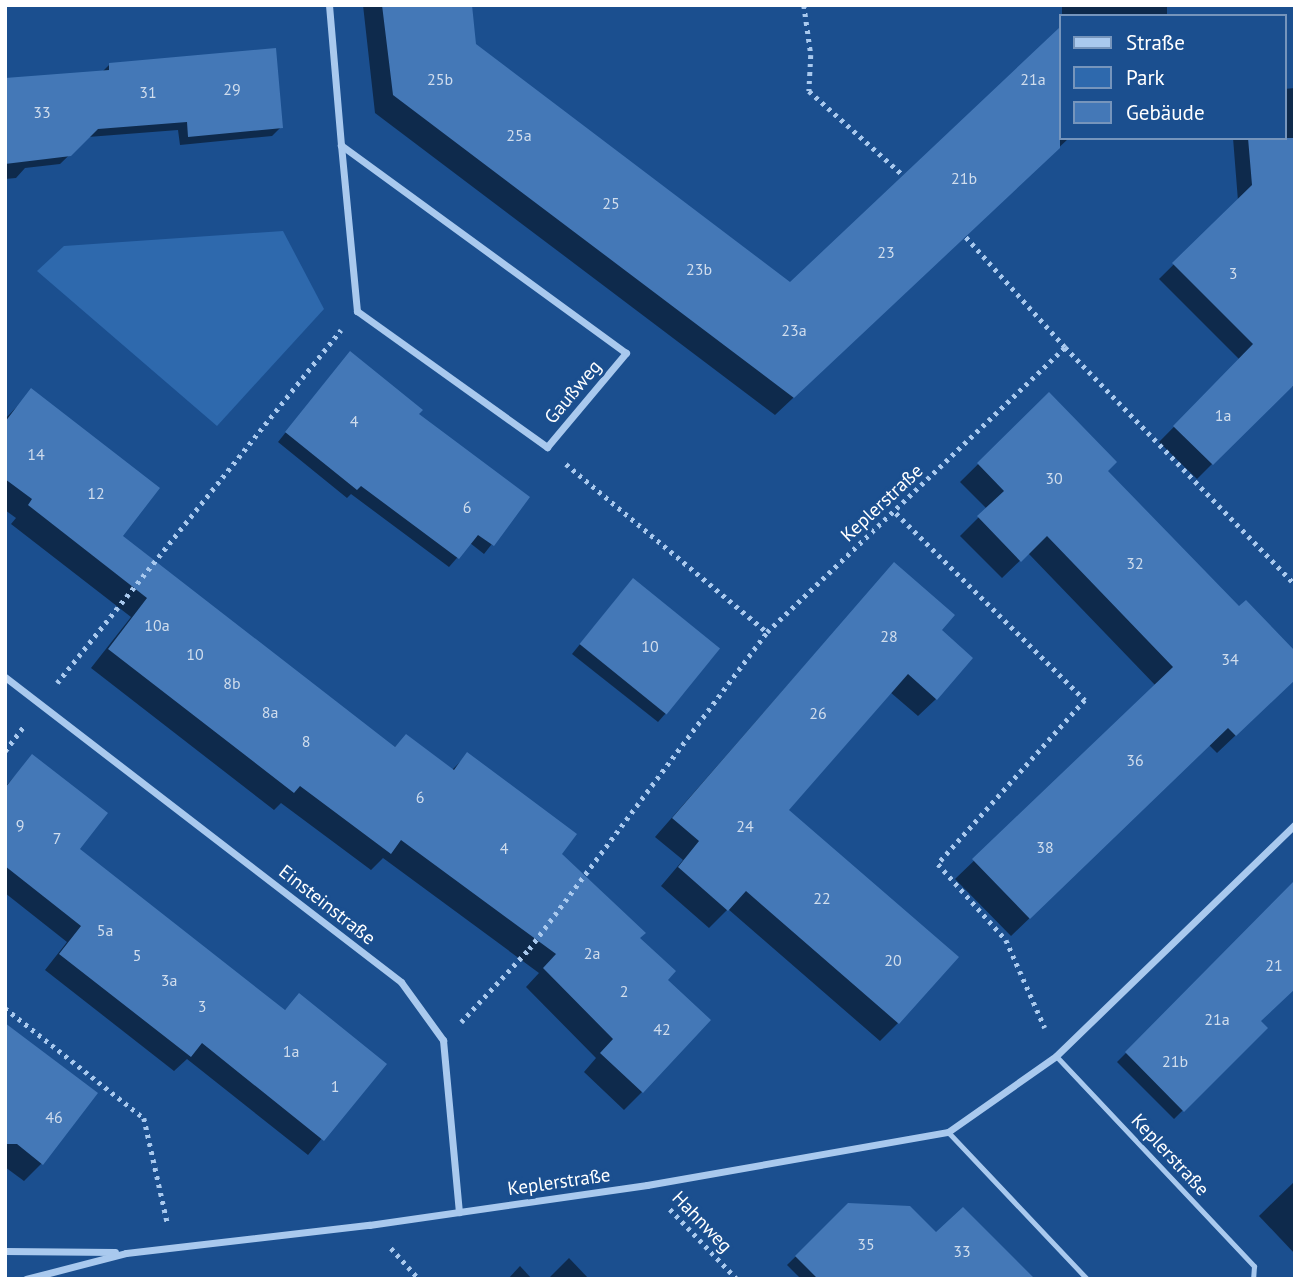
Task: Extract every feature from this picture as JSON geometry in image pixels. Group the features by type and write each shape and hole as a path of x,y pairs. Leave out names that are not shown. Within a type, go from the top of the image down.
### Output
{"street":[{"path":"329,5 357,311"},
{"name":"Gaußweg","path":"341,145 626,354 547,447 357,311"},
{"name":"Einsteinstraße","path":"5,677 401,982 443,1040 459,1212"},
{"name":"Keplerstraße","path":"26,1279 126,1253 459,1212 647,1185 948,1132 1056,1056 1295,824"},
{"name":"Keplerstraße","path":"5,1251 126,1253"}],"lane":[{"name":"Keplerstraße","path":"1056,1056 1254,1266 1253,1279"},
{"path":"948,1132 1087,1279"}],"path":[{"path":"804,5 811,55 809,90 903,175"},
{"path":"966,237 1065,347 1295,584"},
{"path":"41,704 357,311"},
{"name":"Keplerstraße","path":"484,998 529,949 766,632 896,513 1065,347"},
{"path":"547,447 766,632"},
{"path":"896,513 1085,700 938,864 1006,940 1056,1056"},
{"path":"5,1008 144,1118 172,1246"},
{"name":"Hahnweg","path":"647,1185 737,1279"}],"green space":[{"path":"283,231 324,309 217,426 37,271 64,246"}],"building":[{"path":"382,5 472,5 476,44 790,282 1058,29 1060,148 794,398 393,95"},
{"path":"276,48 283,128 188,137 187,122 98,129 71,156 5,164 5,78 109,70 109,63"},
{"path":"1295,138 1295,384 1213,465 1173,426 1253,344 1172,263 1252,185 1248,140"},
{"path":"350,351 423,410 419,414 530,497 494,546 478,535 459,559 361,486 357,490 285,432"},
{"path":"31,388 160,488 123,536 395,747 406,734 454,770 467,752 577,834 562,854 646,933 640,938 676,971 668,980 711,1020 643,1093 600,1053 613,1039 543,968 556,954 401,840 391,854 300,786 294,793 108,649 147,598 28,505 32,499 5,479 5,422"},
{"path":"1049,392 1117,462 1108,471 1239,606 1246,600 1295,651 1295,680 1236,736 1228,728 1030,919 972,859 1173,667 1047,536 1021,562 977,516 1004,491 977,463"},
{"path":"894,562 955,615 942,630 973,658 937,700 908,674 789,810 959,957 899,1024 746,891 728,911 678,867 699,841 672,818"},
{"path":"633,578 720,648 667,715 580,644"},
{"path":"32,754 108,813 80,849 285,1010 299,993 387,1064 324,1141 202,1043 191,1057 59,954 81,926 5,866 5,788"},
{"path":"1295,880 1295,989 1261,1021 1268,1028 1184,1112 1125,1052"},
{"path":"5,1023 98,1093 43,1165 17,1144 5,1144"},
{"path":"848,1203 910,1206 936,1232 963,1207 1035,1279 818,1279 795,1256"}]}
